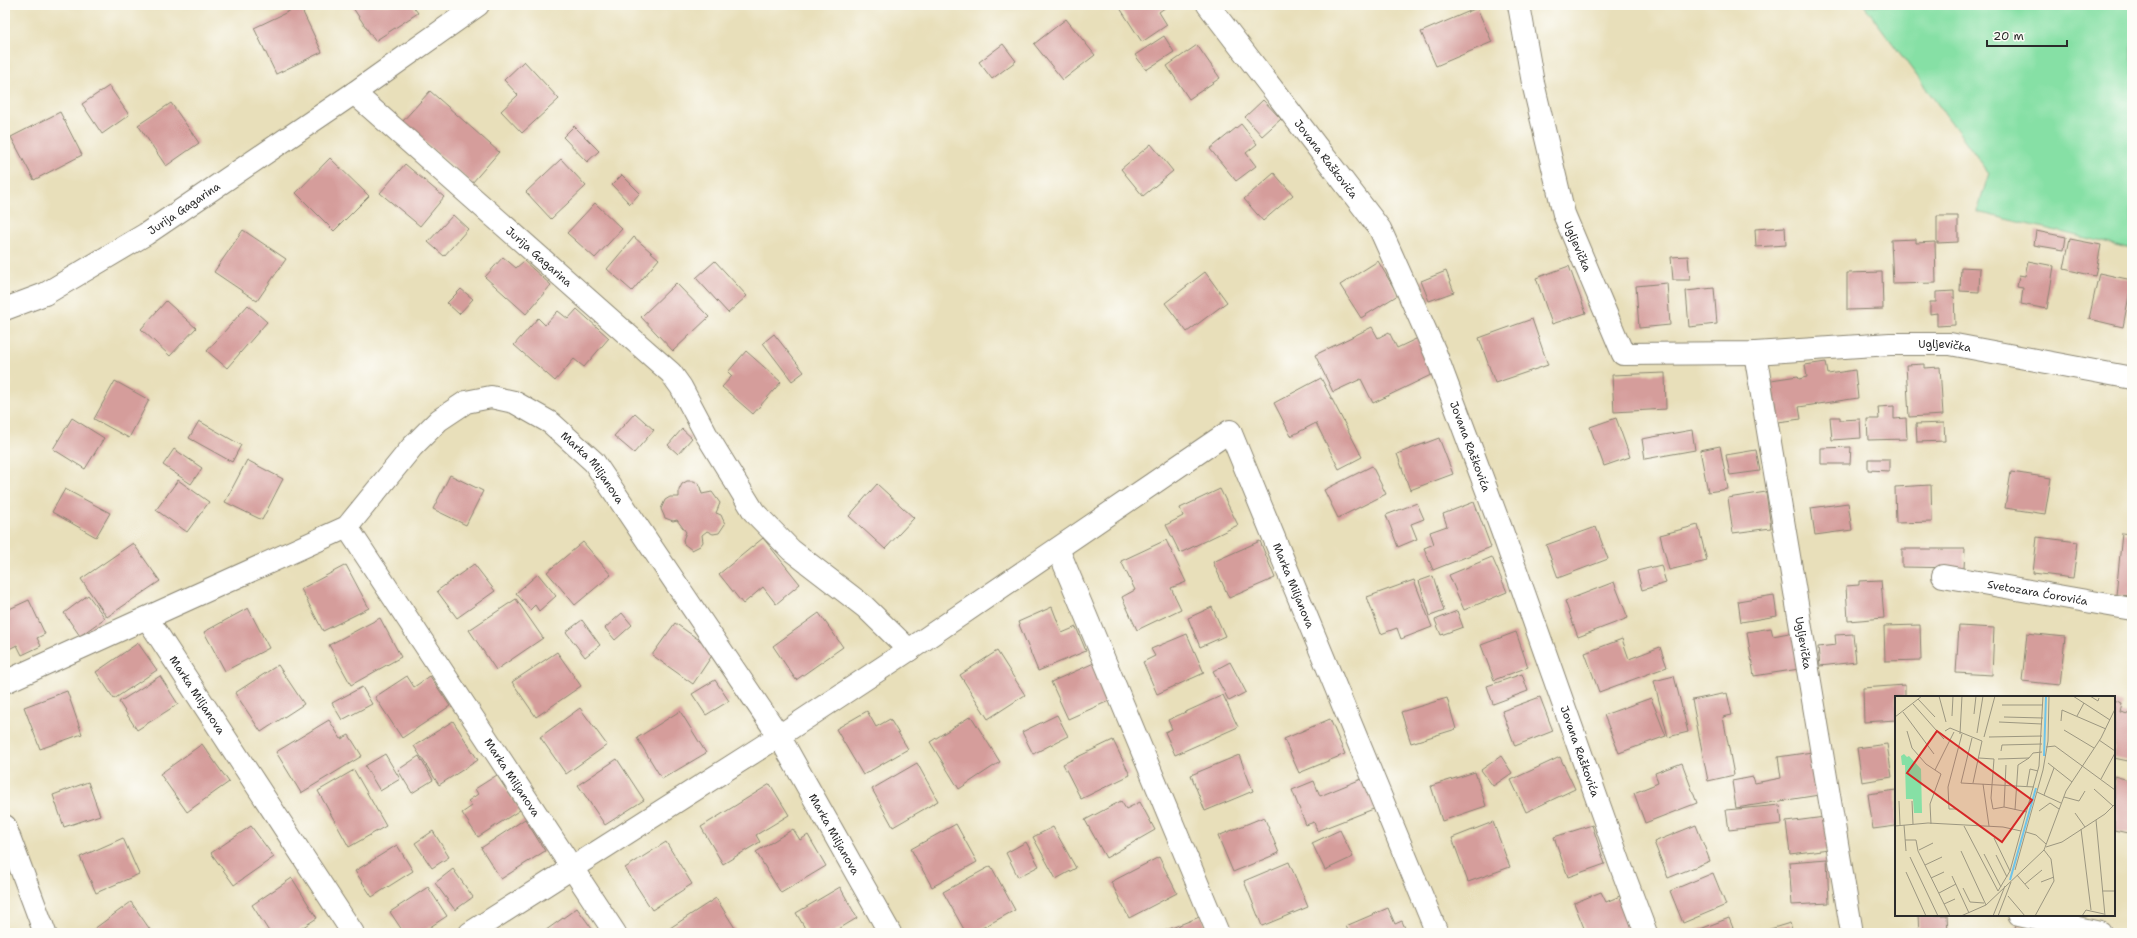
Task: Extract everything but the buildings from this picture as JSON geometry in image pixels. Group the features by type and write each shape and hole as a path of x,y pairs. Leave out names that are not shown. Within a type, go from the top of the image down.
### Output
{"street":[{"name":"Jurija Gagarina","path":"5,309 45,294 146,234 354,93 478,5"},
{"name":"Jovana Raškovića","path":"1208,5 1380,229 1435,352 1505,539 1620,864 1646,933"},
{"name":"Ugljevička","path":"1519,5 1533,83 1564,214 1623,354 1755,354 1890,344 1950,344 2132,378"},
{"name":"Jurija Gagarina","path":"354,93 671,373 681,387 706,434 754,512 791,550 865,607 909,650"},
{"name":"Ugljevička","path":"1755,354 1852,933"},
{"name":"Marka Miljanova","path":"5,682 347,527 412,447 439,420 466,402 491,396 514,402 551,423 594,462 779,736 890,933"},
{"name":"Marka Miljanova","path":"470,933 779,736 909,650 1230,431 1437,933"},
{"name":"Marka Miljanova","path":"347,527 615,933"},
{"path":"1058,549 1218,933"},
{"name":"Svetozara Ćorovića","path":"1943,576 2132,609"},
{"name":"Marka Miljanova","path":"147,618 353,933"},
{"path":"5,826 45,933"},
{"path":"2024,916 2100,933"}],"green space":[{"path":"1864,5 2132,5 2132,249 1977,212 1989,173"}]}
